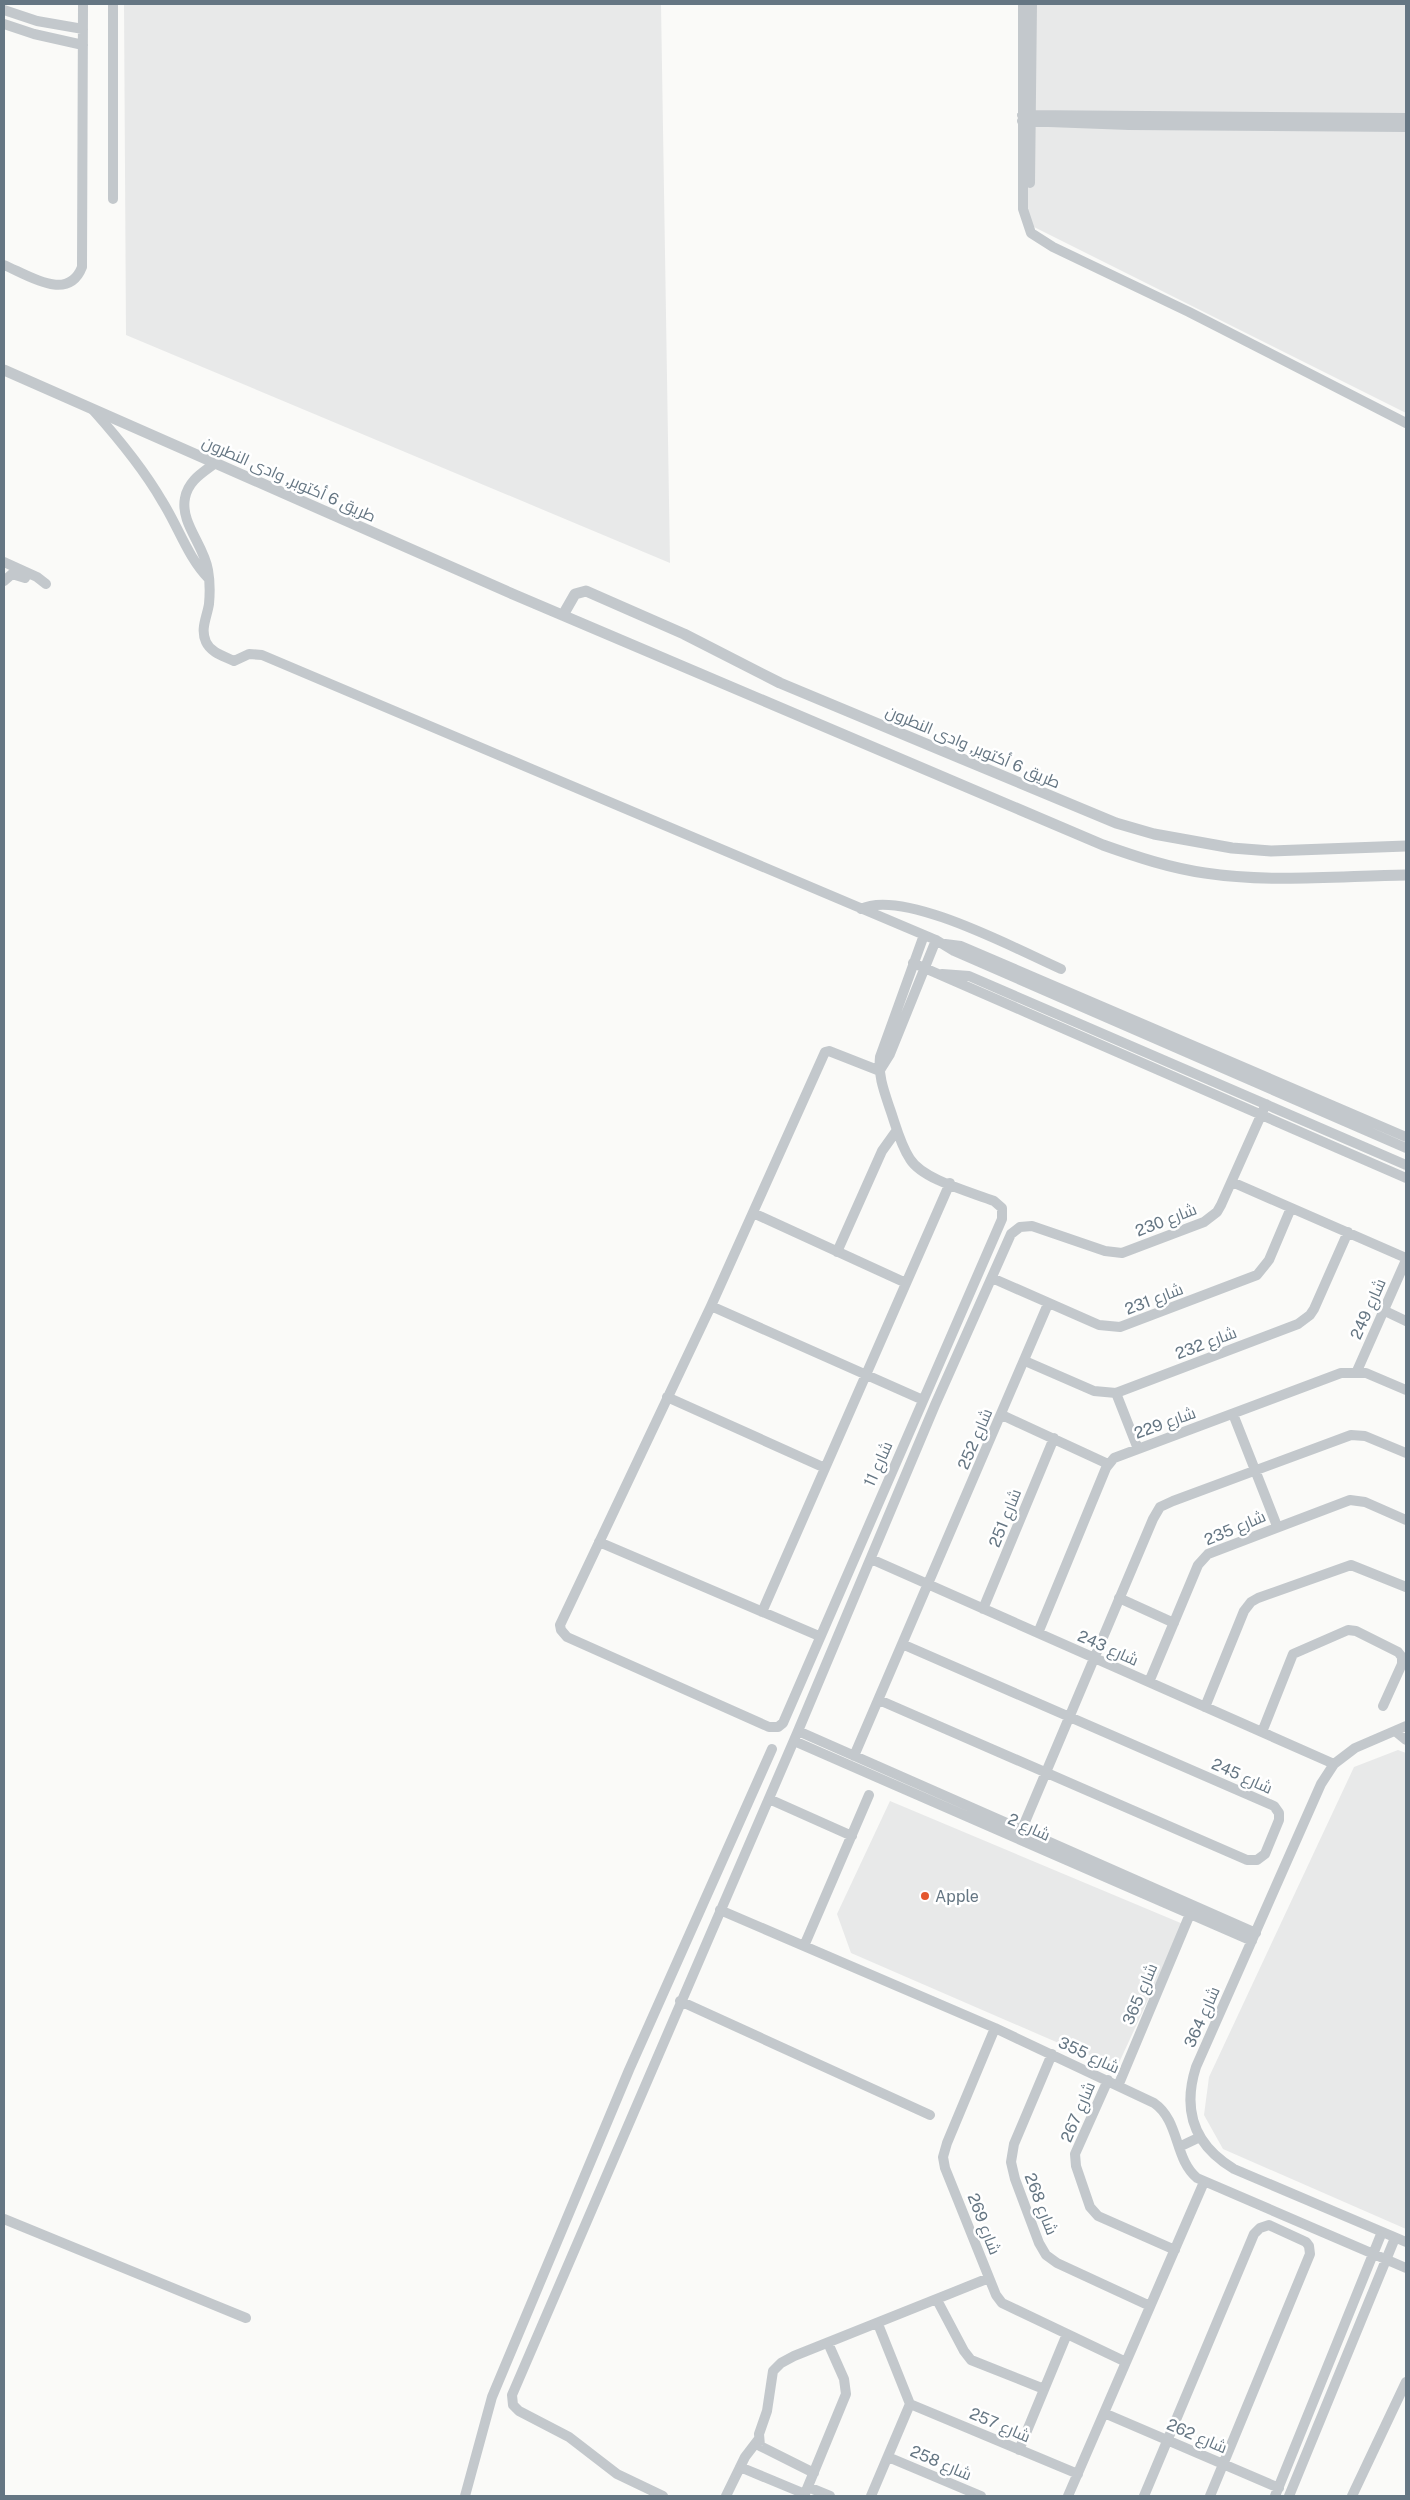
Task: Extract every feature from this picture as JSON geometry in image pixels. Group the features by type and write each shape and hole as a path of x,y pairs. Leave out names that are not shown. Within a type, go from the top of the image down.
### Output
{"street":[{"path":"4,265 54,286 69,284 80,274 82,267 83,4"},
{"path":"113,4 113,199"},
{"path":"1023,4 1026,118"},
{"path":"1032,4 1023,209 1028,228 1035,237 1189,312 1406,423"},
{"path":"4,10 37,21 83,29"},
{"path":"4,24 34,34 83,45"},
{"path":"1026,118 1281,122 1357,122 1406,118"},
{"path":"1357,122 1406,126"},
{"name":"طريق 6 أكتوبر, وادى النطرون","path":"4,370 214,464 563,615 1103,845 1136,857 1174,868 1236,877 1406,875"},
{"path":"93,410 144,472 162,500 195,562 209,580"},
{"path":"214,464 194,479 188,487 184,508 186,518 207,564 210,597 204,636 209,647 219,654 234,661 249,654 262,655 924,935 941,942 961,946 1406,1148"},
{"path":"4,562 37,577 46,584 15,574 4,577"},
{"name":"طريق 6 أكتوبر, وادى النطرون","path":"563,615 575,594 586,591 684,634 743,666 789,687 1072,806 1154,834 1222,847 1271,851 1406,846"},
{"path":"861,908 877,903 885,903 921,909 1061,969"},
{"path":"762,1612 950,1183 918,1168 906,1152 897,1130 880,1071 890,1054 906,999 913,963 924,935"},
{"path":"906,999 941,942"},
{"path":"913,963 942,974 963,986 1406,1178"},
{"path":"942,974 969,976 1406,1165"},
{"path":"1066,995 1406,1137"},
{"path":"819,1636 598,1542 712,1306 825,1052 829,1051 880,1071"},
{"name":"شارع 230","path":"1011,1234 1020,1227 1032,1226 1105,1251 1122,1253 1212,1218 1232,1182 1266,1104"},
{"path":"837,1252 882,1151 897,1130"},
{"path":"1232,1182 1406,1259"},
{"name":"شارع 11","path":"598,1542 561,1620 560,1625 563,1634 764,1726 774,1728 783,1723 819,1636 924,1400 1002,1218 1002,1208 999,1204 950,1183"},
{"name":"شارع 231","path":"992,1278 1099,1326 1120,1327 1251,1278 1266,1266 1291,1208"},
{"path":"753,1213 906,1283"},
{"name":"شارع 232","path":"1025,1361 1094,1391 1116,1393 1304,1320 1314,1309 1348,1232"},
{"name":"شارع 11","path":"512,2395 680,2001 796,1736 935,1406 1011,1234"},
{"name":"شارع 249","path":"1357,1371 1406,1259"},
{"name":"شارع 252","path":"854,1756 1002,1415 1048,1304"},
{"path":"712,1306 924,1400"},
{"path":"1384,1311 1406,1321"},
{"path":"1357,1371 1406,1390"},
{"name":"شارع 229","path":"1108,1464 1114,1458 1341,1373 1357,1371"},
{"path":"1116,1393 1138,1449"},
{"path":"667,1397 825,1468"},
{"path":"1233,1414 1277,1526"},
{"path":"1002,1415 1108,1464 1038,1633"},
{"path":"1022,1830 1119,1598 1153,1519 1160,1508 1166,1503 1351,1435 1372,1438 1406,1453"},
{"name":"شارع 251","path":"983,1609 1054,1438"},
{"name":"شارع 235","path":"1149,1682 1203,1559 1215,1550 1350,1500 1365,1502 1406,1520"},
{"name":"شارع 243","path":"871,1558 1334,1764"},
{"path":"1205,1707 1244,1611 1258,1598 1351,1565 1406,1587"},
{"path":"1119,1598 1174,1623"},
{"path":"1262,1732 1293,1654 1348,1630 1356,1631 1398,1652 1402,1657 1402,1664 1383,1706"},
{"name":"شارع 245","path":"879,1700 1247,1860 1257,1860 1265,1854 1280,1820 1279,1813 1274,1806 902,1644"},
{"name":"شارع 364","path":"1406,1726 1355,1748 1334,1764 1321,1784 1196,2066 1190,2084 1192,2120 1200,2137 1209,2150 1234,2169 1406,2242"},
{"path":"1395,1731 1406,1740"},
{"name":"شارع 2","path":"796,1736 854,1756 1022,1830 1033,1840 1190,1914 1254,1937"},
{"name":"شارع 2","path":"796,1736 1254,1937"},
{"path":"465,2496 485,2416 494,2391 629,2070 772,1749"},
{"path":"804,1946 869,1795"},
{"path":"769,1799 852,1836"},
{"name":"شارع 355","path":"720,1910 995,2028 1108,2080 1160,2107 1169,2119 1187,2167 1204,2182 1406,2268"},
{"name":"شارع 365","path":"1118,2086 1190,1914"},
{"path":"680,2001 930,2115"},
{"name":"شارع 269","path":"995,2028 947,2142 943,2157 945,2168 999,2300 1006,2306 1126,2362"},
{"name":"شارع 268","path":"1052,2054 1012,2153 1013,2171 1039,2243 1046,2255 1057,2263 1150,2306"},
{"name":"شارع 267","path":"1108,2080 1075,2154 1076,2166 1090,2207 1103,2220 1175,2250"},
{"path":"1179,2147 1200,2137"},
{"path":"1068,2496 1204,2182"},
{"path":"4,2219 246,2318"},
{"path":"1144,2496 1254,2234 1260,2228 1269,2225 1306,2242 1310,2254 1210,2496"},
{"path":"1277,2492 1382,2232"},
{"path":"1289,2496 1395,2238"},
{"path":"726,2496 740,2467 758,2440 767,2411 773,2371 781,2363 794,2356 989,2278"},
{"path":"937,2300 964,2351 972,2360 1044,2389"},
{"path":"871,2496 910,2404 878,2324"},
{"path":"1019,2450 1066,2334"},
{"path":"806,2492 846,2394 844,2379 828,2343"},
{"path":"1352,2496 1406,2382"},
{"path":"494,2391 512,2395 513,2405 519,2411 569,2437 617,2474 664,2496"},
{"name":"شارع 257","path":"910,2404 1078,2474"},
{"name":"شارع 262","path":"1104,2412 1224,2464 1277,2492"},
{"path":"758,2440 764,2449 814,2473"},
{"name":"شارع 258","path":"888,2457 981,2496"},
{"path":"740,2467 806,2492 830,2496"}],"shaded area":[{"path":"124,4 661,4 670,563 126,335"},
{"path":"1026,4 1406,4 1406,413 1024,222"},
{"path":"1398,1750 1406,1753 1406,2229 1223,2149 1204,2115 1209,2077 1354,1767"},
{"path":"890,1801 1183,1924 1118,2065 1077,2051 851,1953 837,1914"}],"place":[{"name":"Apple","path":"925,1896"}]}
